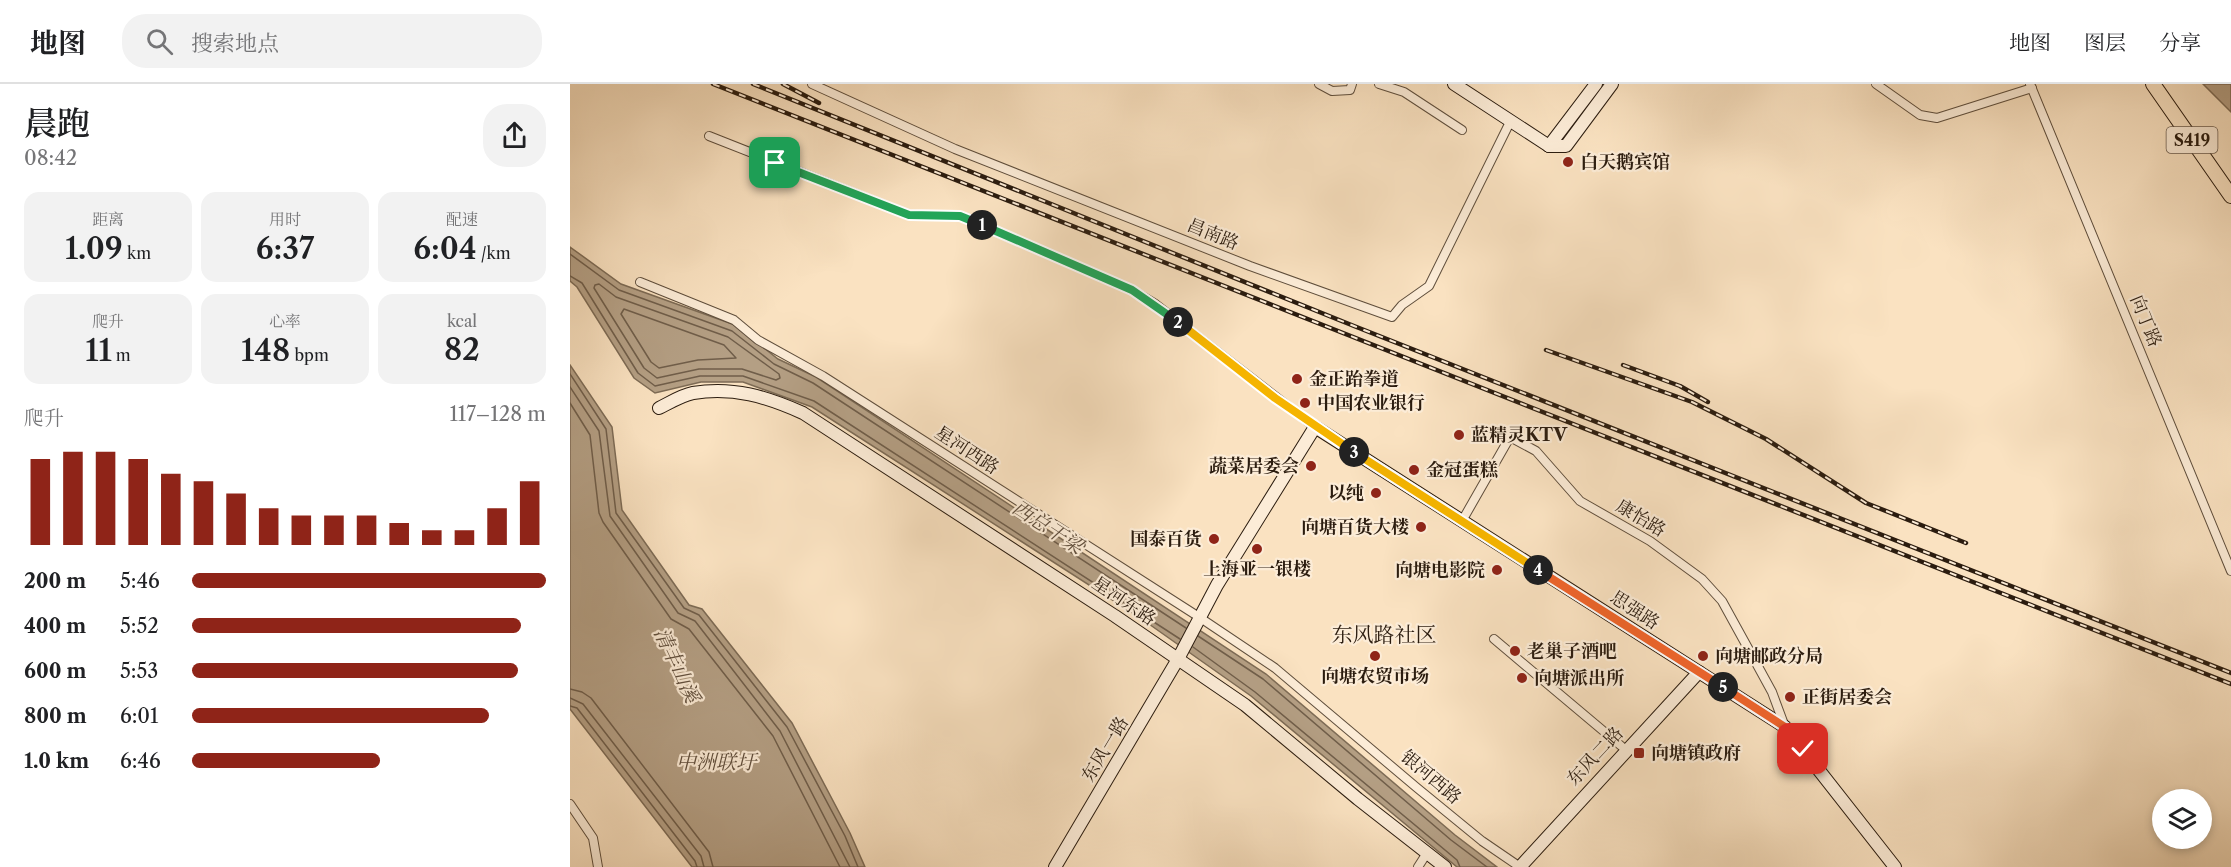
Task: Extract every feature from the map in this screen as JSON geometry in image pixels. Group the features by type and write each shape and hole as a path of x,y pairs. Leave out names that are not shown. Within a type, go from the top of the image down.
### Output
{"main road":[{"name":"S419","path":"2153,84 2231,196"}],"street":[{"name":"昌南路","path":"812,84 966,153 1250,266 1392,317 1402,305 1429,286 1510,122"},
{"path":"1319,84 1332,91 1350,90 1352,84"},
{"path":"1379,84 1404,92 1462,130"},
{"path":"1454,84 1549,146 1566,146 1612,84"},
{"path":"1549,146 1596,84"},
{"path":"1876,84 1920,115 1937,118 2031,86"},
{"name":"向丁路","path":"2031,86 2231,572"},
{"path":"709,136 909,215 960,216 1132,290 1154,303 1315,427 1199,617"},
{"name":"星河西路","path":"640,282 734,320 758,340 823,376 1199,617 1275,668 1324,709"},
{"name":"星河东路","path":"659,408 692,393 736,391 768,398 802,413 1181,654 1445,867"},
{"name":"思强路","path":"1315,427 1785,727 1895,867"},
{"name":"康怡路","path":"1462,521 1510,437 1536,451 1580,501 1650,541 1702,579 1722,602 1744,640 1772,692 1785,727"},
{"name":"东风一路","path":"1055,867 1195,630 1199,617"},
{"path":"1494,639 1626,750"},
{"name":"东风二路","path":"1520,867 1699,672"},
{"name":"银河西路","path":"1324,709 1482,841 1520,867"},
{"path":"570,804 593,838 598,867"},
{"path":"1418,867 1427,853"}],"water":[{"path":"2203,84 2231,84 2231,112"},
{"path":"570,247 621,284 735,325 778,359 816,377 1266,674 1455,835 1497,867 1457,867 1251,696 1139,617 812,407 743,382 701,382 655,393 634,378 577,287 570,281"},
{"name":"中洲联圩","path":"570,365 612,427 622,510 689,605 702,609 792,723 850,833 865,867 692,867 570,709"}],"railway":[{"path":"713,84 2231,684"},
{"path":"753,84 1354,326 2231,673"},
{"path":"783,84 819,103"},
{"path":"1546,350 1692,402 1766,439 1866,503 1966,543"},
{"path":"1623,365 1680,386 1708,402"}],"place":[{"name":"白天鹅宾馆","path":"1568,162"},
{"name":"金正跆拳道","path":"1297,379"},
{"name":"中国农业银行","path":"1305,403"},
{"name":"蓝精灵KTV","path":"1459,435"},
{"name":"蔬菜居委会","path":"1311,466"},
{"name":"金冠蛋糕","path":"1414,470"},
{"name":"以纯","path":"1376,493"},
{"name":"向塘百货大楼","path":"1421,527"},
{"name":"国泰百货","path":"1214,539"},
{"name":"上海亚一银楼","path":"1257,549"},
{"name":"向塘电影院","path":"1497,570"},
{"name":"老巢子酒吧","path":"1515,651"},
{"name":"向塘农贸市场","path":"1375,656"},
{"name":"向塘邮政分局","path":"1703,656"},
{"name":"向塘派出所","path":"1522,678"},
{"name":"正街居委会","path":"1790,697"},
{"name":"向塘镇政府","path":"1639,753"}],"district":[{"name":"东风路社区","path":"1384,634"}],"route":[{"path":"775,163 909,215 960,216 1132,290 1154,303 1315,427 1785,727 1803,749"}],"water label":[{"name":"西总干梁","path":"1048,527"},
{"name":"清丰山溪","path":"677,665"}]}
